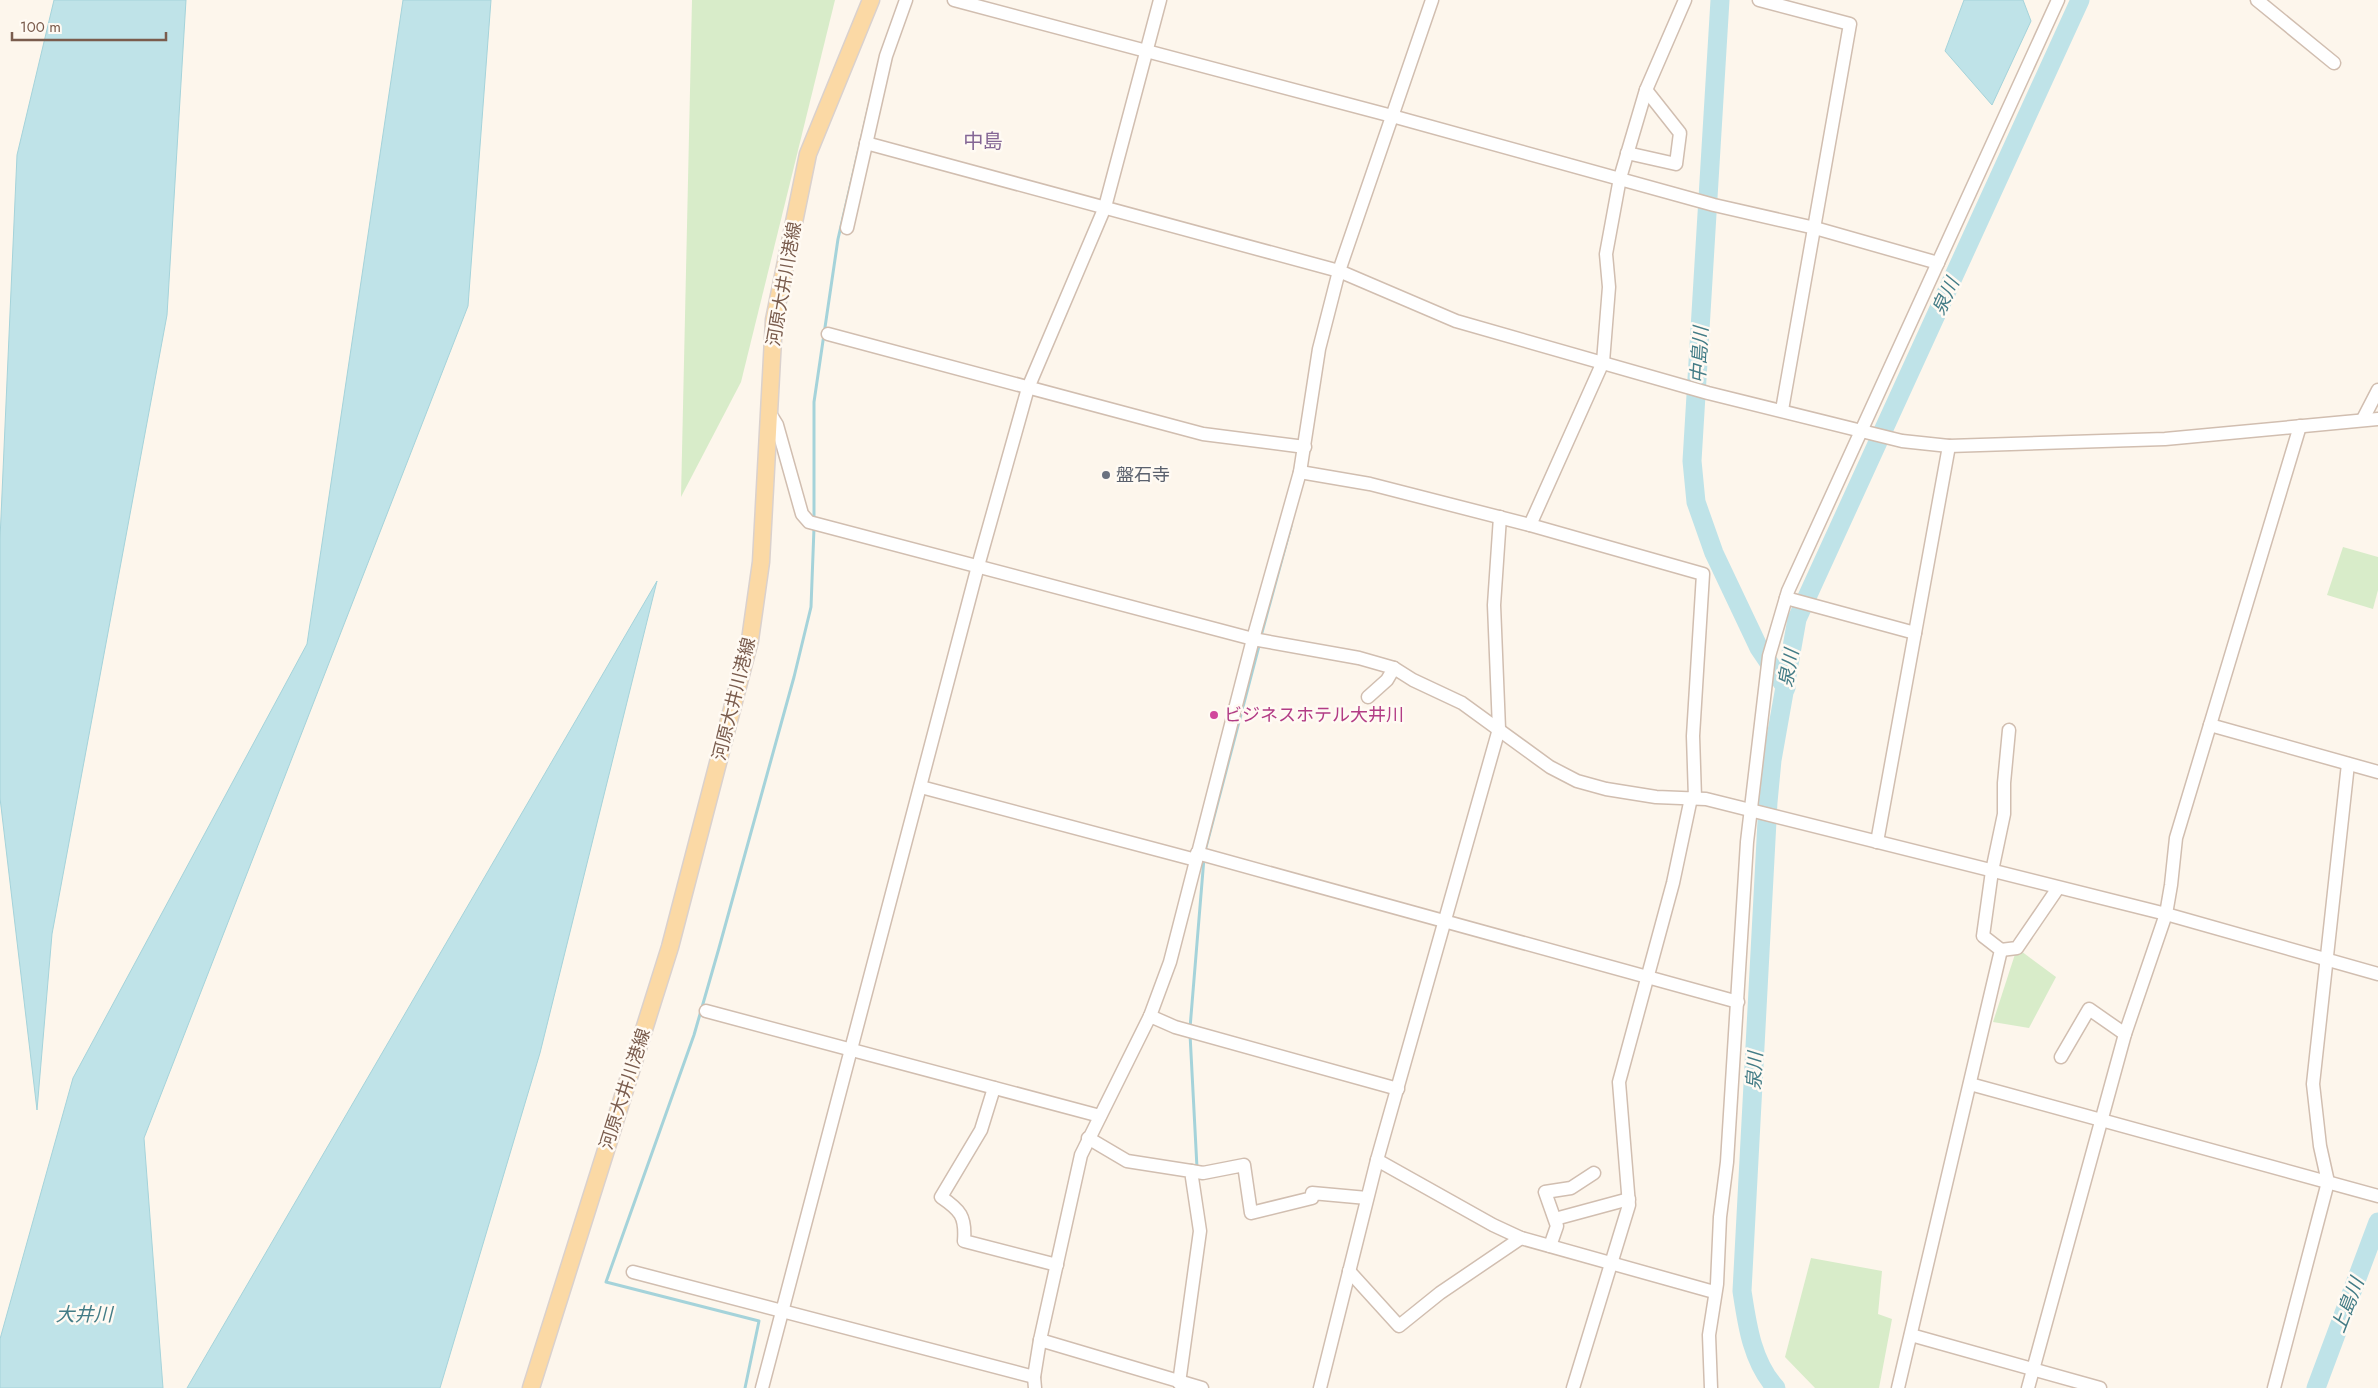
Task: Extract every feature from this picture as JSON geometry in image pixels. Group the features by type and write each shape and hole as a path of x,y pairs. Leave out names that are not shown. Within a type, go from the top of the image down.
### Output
{"main road":[{"name":"河原大井川港線","path":"531,1388 670,947 750,640 760,562 774,320 808,154 871,0"}],"street":[{"path":"847,228 886,56 906,0"},
{"path":"954,0 1392,116 1714,205 1815,228 1938,263"},
{"path":"762,1388 978,566 1028,388 1105,207 1160,0"},
{"path":"633,1272 782,1311 1034,1382 1040,1340 1081,1155 1150,1016 1170,962 1253,639 1300,472 1319,349 1339,271 1432,0"},
{"path":"1530,525 1603,362 1609,287 1606,254 1620,178 1646,90 1685,0"},
{"path":"1759,0 1850,24 1782,410"},
{"path":"1711,1388 1709,1335 1714,1292 1717,1284 1720,1217 1727,1162 1751,810 1769,656 1786,598 2058,0"},
{"path":"2257,0 2334,63"},
{"path":"1628,153 1676,164 1680,133 1646,90"},
{"path":"866,143 1339,271 1456,321 1708,393 1782,410 1861,433 1902,441 1949,446 2165,439 2378,419"},
{"path":"828,334 1203,434 1304,447"},
{"path":"2363,419 2378,390"},
{"path":"769,412 777,424 802,514 814,524 1253,639 1359,658 1394,668 1413,680 1462,703 1550,766 1577,781 1606,789 1656,797 1693,798 1751,810 2166,914 2378,974"},
{"path":"2028,1388 2125,1034 2166,914 2176,838 2300,426"},
{"path":"1877,842 1949,446"},
{"path":"1300,472 1370,484 1530,525 1703,574 1693,736 1693,798 1649,979 1619,1082 1629,1205 1573,1388"},
{"path":"1320,1388 1377,1160 1499,729 1494,605 1500,517"},
{"path":"1786,598 1915,633"},
{"path":"1368,697 1387,680 1394,668"},
{"path":"2210,725 2378,772"},
{"path":"2009,730 2004,783 2004,814 1992,871 1984,936 2001,950 2017,948 2058,888"},
{"path":"2274,1388 2328,1182 2320,1146 2314,1084 2348,764"},
{"path":"921,787 1197,856 1211,857 1738,1002"},
{"path":"1898,1388 2001,950"},
{"path":"2061,1057 2090,1010 2125,1034"},
{"path":"706,1011 1100,1116"},
{"path":"1150,1016 1197,1033 1398,1089"},
{"path":"1970,1084 2378,1196"},
{"path":"994,1088 981,1130 941,1196 957,1208 965,1224 964,1241 1056,1265"},
{"path":"1088,1138 1127,1161 1195,1172 1244,1165 1251,1213 1312,1198 1312,1193 1368,1198"},
{"path":"1377,1160 1493,1225 1521,1238 1714,1292"},
{"path":"1040,1340 1188,1385 1200,1231 1195,1172"},
{"path":"1550,1246 1557,1226 1545,1192 1571,1188 1594,1173"},
{"path":"1555,1219 1629,1199"},
{"path":"1349,1271 1399,1326 1440,1293 1521,1238"},
{"path":"1911,1335 2100,1388"}],"green space":[{"path":"692,0 835,0 741,382 681,497"},
{"path":"2343,547 2378,557 2378,590 2373,609 2327,595"},
{"path":"2017,948 2056,977 2029,1028 1993,1022"},
{"path":"1811,1258 1882,1271 1878,1314 1892,1319 1879,1388 1815,1388 1785,1357"}],"water":[{"path":"54,0 186,0 167,315 52,934 37,1110 0,798 0,539 17,155"},
{"name":"大井川","path":"403,0 491,0 468,306 144,1138 163,1388 0,1388 0,1339 73,1078 307,644"},
{"path":"1964,0 2023,0 2031,21 1992,105 1945,51"},
{"path":"657,581 540,1053 440,1388 187,1388"}],"waterway":[{"name":"中島川","path":"1720,0 1692,461 1696,502 1714,553 1759,648 1786,688"},
{"name":"泉川","path":"1776,1388 1761,1367 1756,1355 1742,1291 1768,802 1772,760 1797,619 2080,0"},
{"path":"814,519 814,402 838,239 870,101"},
{"path":"1261,636 1291,526"},
{"path":"745,1388 759,1321 606,1282 694,1035 794,677 811,607 814,528"},
{"path":"1205,851 1260,642"},
{"path":"1190,1028 1204,858"},
{"path":"1190,1034 1197,1168"},
{"name":"上島川","path":"2316,1388 2378,1222"}],"place":[{"name":"盤石寺","path":"1106,475"},
{"name":"ビジネスホテル大井川","path":"1214,715"}],"district":[{"name":"中島","path":"983,141"}]}
